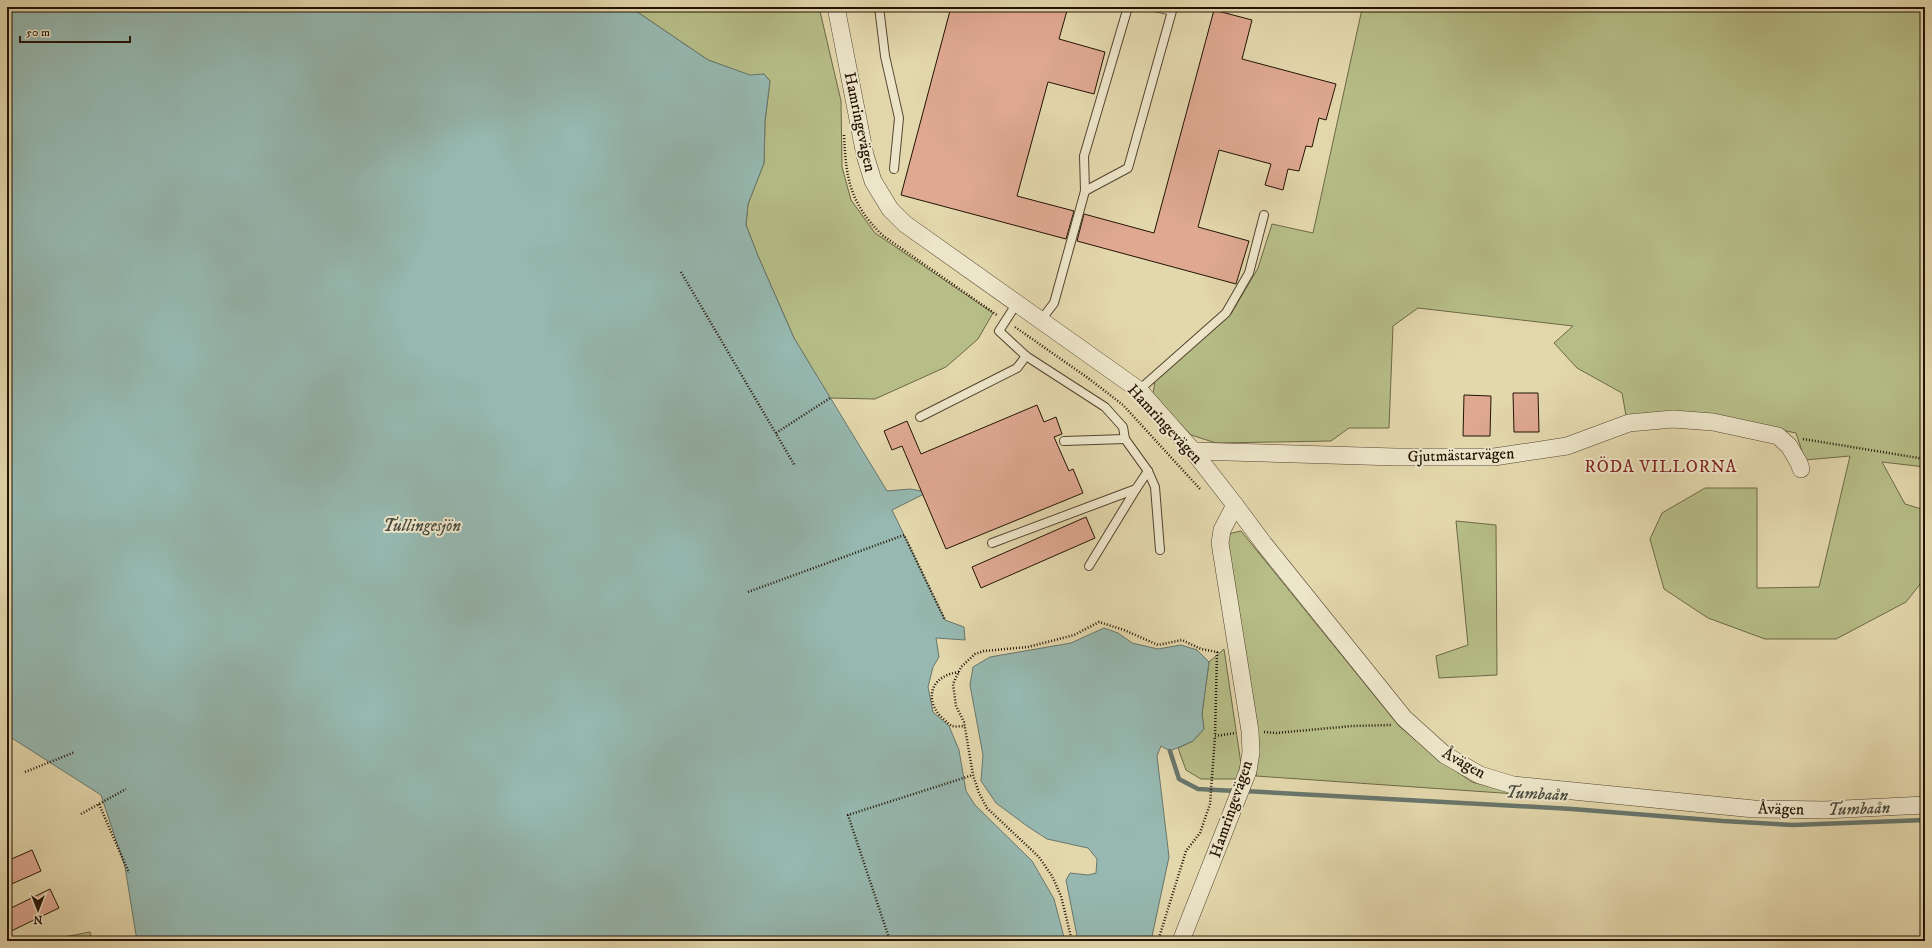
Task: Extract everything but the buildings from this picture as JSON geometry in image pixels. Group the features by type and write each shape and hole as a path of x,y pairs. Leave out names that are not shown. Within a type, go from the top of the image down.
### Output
{"street":[{"name":"Hamringevägen","path":"836,7 865,155 873,181 890,209 905,224 1139,390 1193,450 1234,505 1222,530 1220,543 1250,731 1251,752 1248,771 1181,941"},
{"name":"Gjutmästarvägen","path":"1193,450 1396,457 1494,457 1567,446 1629,423 1673,420 1713,422 1778,436 1789,446 1800,463 1801,469"},
{"name":"Åvägen","path":"1234,505 1404,718 1445,755 1480,775 1513,785 1754,809 1824,810 1925,805"}],"lane":[{"path":"879,7 886,56 899,118 894,169"},
{"path":"1041,320 1054,302 1085,191 1084,156 1128,7"},
{"path":"1085,191 1128,168 1172,11 1155,7"},
{"path":"1139,390 1226,312 1249,273 1264,215"},
{"path":"1017,304 999,331 1026,356 1105,407 1123,427 1125,439 1148,471 1155,488 1160,550"},
{"path":"920,417 1017,368 1026,356"},
{"path":"1064,441 1125,439"},
{"path":"1089,566 1148,471"},
{"path":"992,543 1136,489"}],"path":[{"path":"681,272 796,466"},
{"path":"776,433 830,398"},
{"path":"1789,446 1804,439 1925,459"},
{"path":"748,592 904,535 944,620"},
{"path":"1072,941 1061,896 1052,876 1039,857 987,808 979,793 973,775 965,726 956,706 953,684 961,667 975,654 984,651 1028,647 1074,635 1099,622 1124,630 1158,645 1182,640 1201,649 1217,652 1214,763 1210,804 1200,833 1186,851 1183,858 1158,941"},
{"path":"959,672 946,675 935,684 932,694 933,704 945,721 951,726 965,726"},
{"path":"1215,736 1250,731 1276,733 1352,726 1414,727"},
{"path":"25,772 75,752"},
{"path":"890,941 848,815 973,775"},
{"path":"81,814 126,789"},
{"path":"99,804 129,872"}],"green space":[{"path":"630,7 819,7 841,101 842,167 851,200 875,233 993,313 978,339 946,367 875,399 830,398 794,338 746,225 748,204 764,163 765,121 770,81 764,74 750,76 708,60"},
{"path":"1354,7 1925,7 1925,467 1882,462 1905,504 1925,510 1925,578 1906,602 1836,639 1765,639 1708,618 1664,589 1650,539 1662,513 1705,488 1757,488 1757,588 1819,587 1850,456 1805,460 1796,433 1718,417 1626,416 1622,393 1577,368 1554,343 1573,326 1418,308 1393,326 1389,428 1349,428 1331,441 1216,443 1191,435 1153,395 1155,380 1231,314 1258,268 1272,224 1313,233 1362,9"},
{"path":"1456,521 1496,525 1497,675 1439,678 1436,656 1468,645"},
{"path":"1241,531 1399,726 1441,761 1472,782 1516,794 1256,776 1257,727 1225,538 1232,533"},
{"path":"1224,649 1241,764 1237,779 1201,779 1186,770 1178,748 1193,741 1204,729 1202,714 1209,662"},
{"path":"90,932 92,941 58,941 59,938"}],"water":[{"name":"Tullingesjön","path":"7,7 630,7 708,60 750,75 764,74 770,81 765,121 764,163 748,204 746,225 794,338 887,491 910,489 928,492 892,510 945,620 964,627 965,640 936,638 939,657 933,667 928,687 933,712 949,726 959,750 966,791 975,805 1032,861 1054,899 1065,941 137,941 125,867 101,795 7,735"},
{"path":"1104,628 1118,633 1132,643 1158,649 1181,645 1197,650 1209,662 1202,714 1204,729 1193,741 1170,751 1161,746 1157,756 1169,857 1151,941 1078,941 1066,880 1070,873 1088,875 1096,873 1097,859 1088,848 1047,839 1027,826 996,803 981,781 983,755 970,685 973,667 990,657 1071,643"}],"waterway":[{"name":"Tumbaån","path":"1170,751 1179,779 1198,789 1236,791"},
{"name":"Tumbaån","path":"1244,791 1572,809 1793,825 1925,820"}],"district":[{"name":"RÖDA VILLORNA","path":"1661,467"}]}
